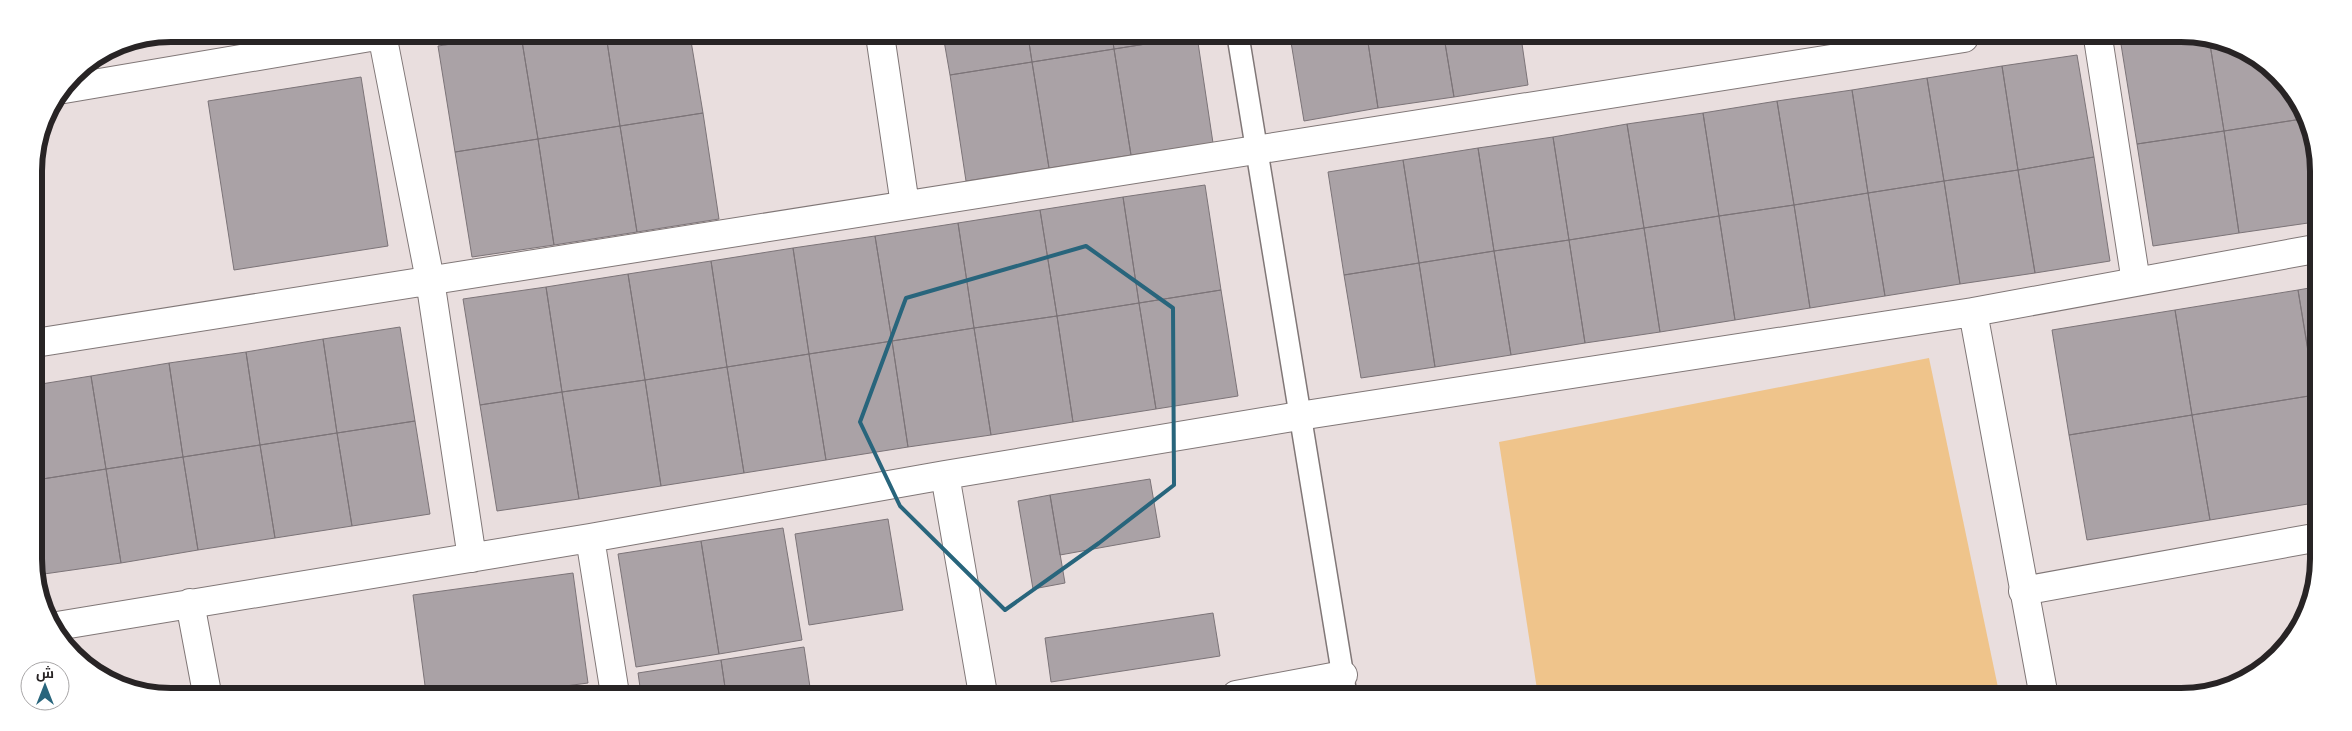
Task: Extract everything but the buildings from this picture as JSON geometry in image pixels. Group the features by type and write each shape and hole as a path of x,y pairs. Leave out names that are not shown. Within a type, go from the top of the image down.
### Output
{"street":[{"path":"75,87 337,43"},
{"path":"386,43 430,280 472,558"},
{"path":"881,43 905,205"},
{"path":"43,342 1932,43"},
{"path":"2099,43 2136,282"},
{"path":"61,625 472,558 945,475 1299,416 1973,312 2310,251"},
{"path":"1973,312 2042,688"},
{"path":"945,475 982,688"},
{"path":"590,538 614,688"},
{"path":"2023,591 2310,539"},
{"path":"190,603 206,688"},
{"path":"1312,688 1344,685"}],"lane":[{"path":"1239,43 1344,685"}],"highlighted area":[{"path":"1086,246 1173,308 1174,485 1099,543 1005,610 900,506 860,422 906,298"}],"shaded area":[{"path":"1929,358 1998,688 1537,688 1499,442"}]}
